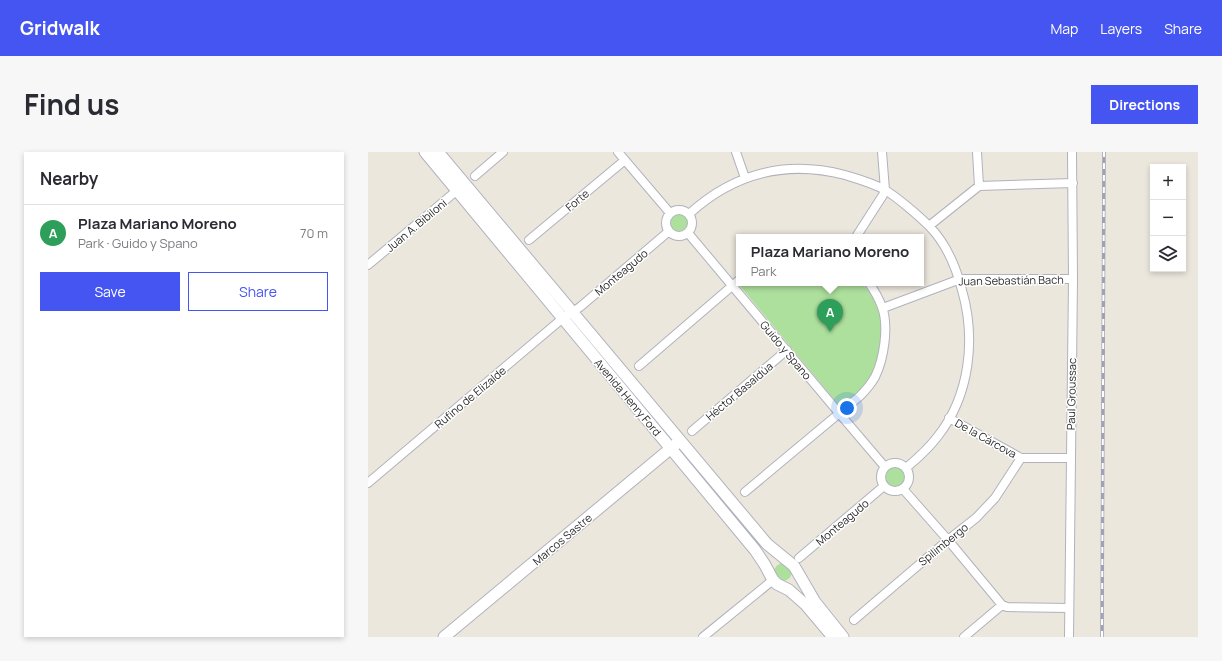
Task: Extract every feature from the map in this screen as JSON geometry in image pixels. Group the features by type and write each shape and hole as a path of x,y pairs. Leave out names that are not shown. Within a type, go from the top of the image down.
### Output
{"main road":[{"name":"Avenida Henry Ford","path":"424,152 460,187 573,313 767,544 794,566 796,572 815,602 843,637"},
{"name":"Avenida Henry Ford","path":"438,152 460,187 563,318 755,550 777,584 783,586 806,605 833,637"},
{"name":"Marcos Sastre","path":"444,637 681,440"},
{"path":"771,576 774,561 784,557"},
{"path":"783,586 790,584 794,580 796,572"}],"street":[{"path":"476,176 503,152"},
{"path":"618,152 670,213"},
{"path":"736,152 745,178"},
{"path":"858,234 884,195 885,190 882,152"},
{"path":"977,152 979,186"},
{"name":"Paul Groussac","path":"1069,637 1068,608 1073,279 1072,152"},
{"name":"Forte","path":"529,240 625,160"},
{"path":"689,214 711,196 745,178 773,171 814,169 853,178 885,190 929,226 945,248 960,280 967,307 970,348 965,379 959,398 949,418 930,446 906,468"},
{"path":"929,226 979,186 1073,183"},
{"name":"Juan A. Bibiloni","path":"368,265 460,187"},
{"path":"673,210 682,210 689,214 692,226 688,233 678,236 668,232 666,228 666,220 673,210"},
{"name":"Monteagudo","path":"573,313 668,232"},
{"name":"Guido y Spano","path":"688,233 736,283"},
{"name":"Juan Sebastián Bach","path":"883,308 960,280 1073,279"},
{"path":"639,366 736,283"},
{"name":"Guido y Spano","path":"738,286 786,350 885,467"},
{"path":"745,492 860,396 875,377 882,358 885,328 883,308 871,286"},
{"name":"Rufino de Elizalde","path":"368,483 563,318 573,313"},
{"name":"Héctor Basaldúa","path":"692,431 786,350"},
{"name":"De la Cárcova","path":"949,418 1021,458 1070,458"},
{"name":"Spilimbergo","path":"854,620 976,518 995,498 1021,458"},
{"path":"894,463 899,463 906,468 909,472 909,482 903,489 894,492 884,486 881,480 881,475 885,467 894,463"},
{"name":"Monteagudo","path":"799,558 884,486"},
{"path":"903,489 1002,605 1007,607 1068,608"},
{"path":"703,637 771,576"},
{"path":"964,637 1002,605"}],"green space":[{"path":"679,213 686,216 689,223 686,230 679,233 672,230 669,223 672,216"},
{"path":"740,286 864,286 874,298 880,311 883,325 881,354 869,384 842,409"},
{"path":"895,467 902,470 905,477 902,484 895,487 888,484 885,477 888,470"},
{"path":"783,563 789,566 792,572 789,578 783,581 777,578 774,572 777,566"}],"railway":[{"path":"1102,637 1104,152"}],"place":[{"name":"Plaza Mariano Moreno","path":"830,332"}]}
